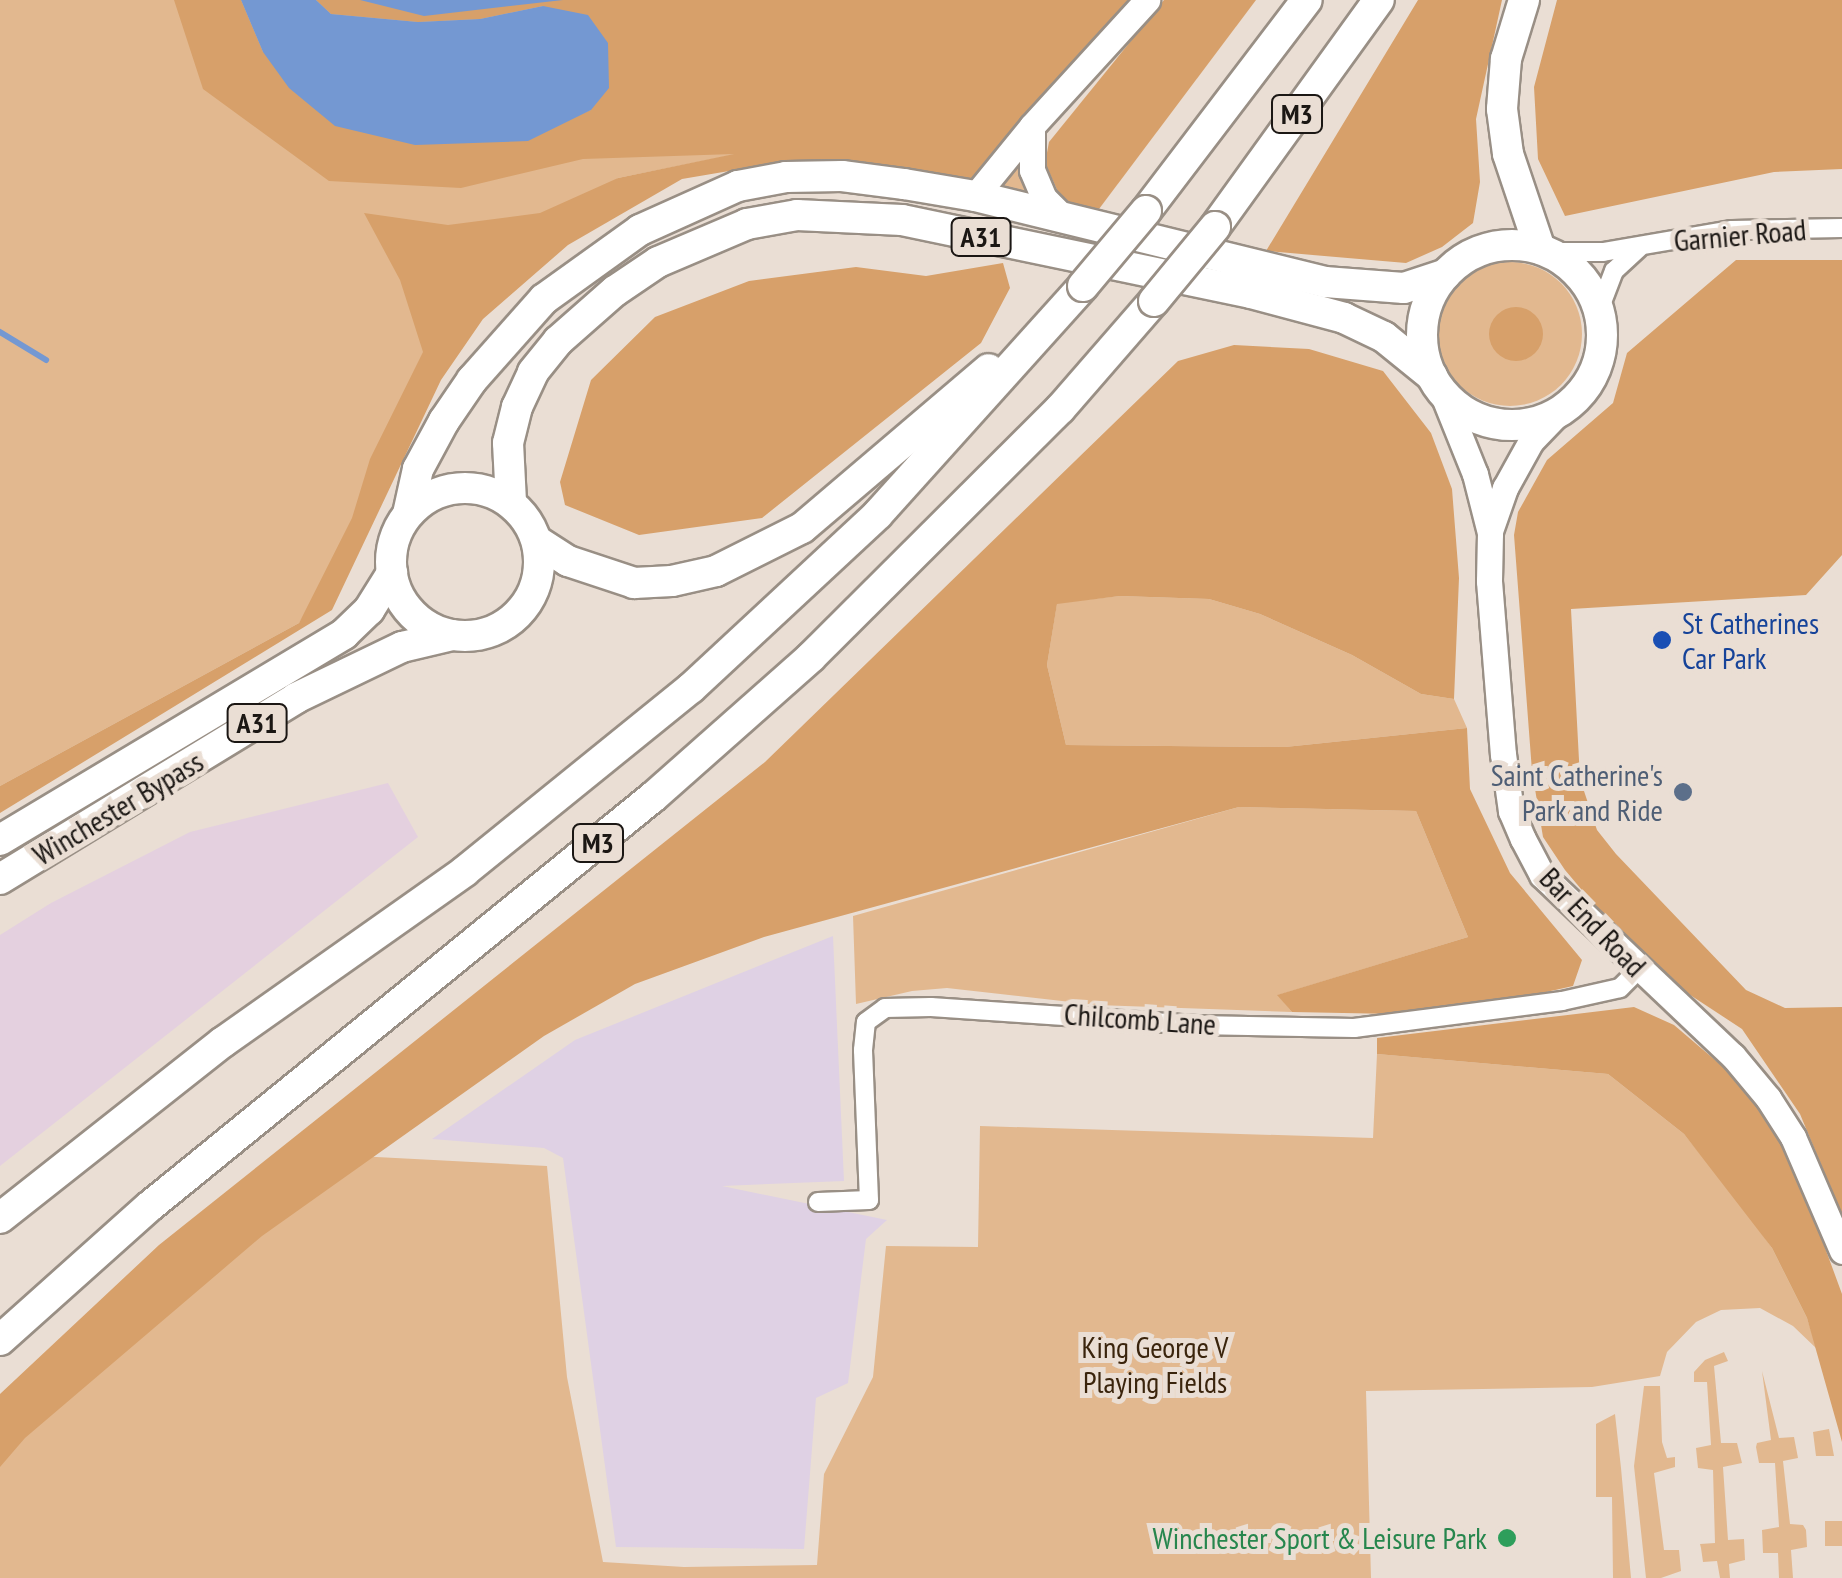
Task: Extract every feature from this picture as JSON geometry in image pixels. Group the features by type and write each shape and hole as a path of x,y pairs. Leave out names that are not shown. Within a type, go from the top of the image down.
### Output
{"highway":[{"name":"M3","path":"0,1218 223,1042 465,871 691,688 878,514 1146,211 1308,0"},
{"name":"M3","path":"0,1340 150,1206 463,955 652,798 811,657 1060,409 1154,301 1215,228 1379,0"},
{"path":"1524,0 1506,59 1502,110 1512,170 1544,250"},
{"name":"A31","path":"408,514 418,469 472,380 544,298 640,230 738,186 786,177 842,176 975,196 1325,282 1404,288 1446,274"},
{"name":"A31","path":"510,502 508,443 516,407 533,372 558,341 615,291 658,262 747,224 797,215 902,220 1251,293 1344,318 1384,338 1437,384"},
{"path":"1515,245 1544,250 1580,275 1600,310 1603,334 1596,370 1575,400 1556,415 1536,423 1494,424 1475,418 1437,384 1422,334 1429,302 1446,274 1466,258 1489,248 1515,245"},
{"name":"M3","path":"537,540 568,562 634,583 702,574 752,555 802,528 842,496 1083,286"},
{"path":"446,490 479,490 510,502 527,519 537,540 540,566 535,590 521,612 502,628 477,636 452,635 412,614 392,573 397,532 408,514 446,490"},
{"name":"Winchester Bypass","path":"0,840 344,634 369,610 392,573"},
{"name":"Winchester Bypass","path":"0,879 296,698 402,647 452,635"}],"main road":[{"path":"975,196 1032,126 1148,0"},
{"path":"1032,126 1032,170 1044,198 1063,217"},
{"name":"Bar End Road","path":"1437,384 1475,474 1490,533 1489,581 1511,811 1542,876 1709,1033 1768,1098 1792,1137 1842,1252"},
{"name":"Bar End Road","path":"1490,533 1505,488 1532,441 1556,415"}],"street":[{"name":"Garnier Road","path":"1544,250 1639,248 1684,235 1732,230 1842,228"},
{"name":"Garnier Road","path":"1600,310 1614,270 1639,248"},
{"name":"Chilcomb Lane","path":"818,1202 869,1200 863,1050 866,1022 885,1008 931,1007 1196,1025 1354,1028 1562,1001 1620,988 1638,970"}],"shaded area":[{"path":"174,0 241,0 263,52 565,120 591,110 543,6 480,19 418,22 331,14 316,0 1128,0 971,180 860,161 735,170 682,179 568,245 483,319 441,380 332,610 0,813 0,786 299,623 352,518 370,459 423,352 400,280 364,213 448,225 540,213 618,178 734,154 583,159 461,188 329,181 203,89"},
{"path":"1164,0 1256,0 1099,209 1063,203 1045,163 1049,142"},
{"path":"1418,0 1502,0 1476,119 1480,182 1473,223 1442,247 1406,263 1266,251"},
{"path":"1557,0 1842,0 1842,169 1774,172 1565,216 1538,159 1534,87"},
{"path":"1736,260 1842,260 1842,555 1806,595 1571,609 1580,779 1597,830 1746,990 1785,1008 1842,1007 1842,1215 1800,1114 1742,1029 1678,987 1614,928 1565,870 1543,837 1532,771 1514,535 1518,512 1547,460 1613,403 1627,353"},
{"path":"1003,263 1010,288 981,343 762,518 639,535 565,505 560,482 591,380 655,317 749,281 856,267 926,276"},
{"path":"1516,307 1535,315 1543,334 1535,353 1516,361 1497,353 1489,334 1497,315"},
{"path":"1234,345 1309,349 1383,371 1431,433 1452,489 1459,578 1454,699 1421,694 1352,655 1260,614 1209,599 1120,596 1057,604 1047,665 1066,745 1285,747 1467,728 1470,789 1510,873 1582,960 1573,986 1445,1015 1292,1012 1277,995 1468,937 1416,811 1239,807 764,937 635,984 544,1036 262,1236 25,1438 0,1467 0,1394 159,1245 765,762 1178,361"},
{"path":"388,783 418,837 0,1166 0,935 51,903 190,832"},
{"path":"833,936 844,1181 722,1186 887,1220 866,1239 848,1383 816,1398 804,1549 616,1547 563,1158 544,1148 432,1139 575,1040"},
{"path":"1634,1007 1674,1025 1735,1077 1788,1147 1842,1294 1842,1442 1807,1318 1772,1248 1684,1134 1608,1074 1377,1054 1377,1038"}],"green space":[{"path":"0,0 1128,0 971,180 860,161 742,153 618,178 501,266 341,557 299,623 0,786"},
{"path":"1018,154 1027,195 992,188"},
{"path":"1510,262 1538,267 1561,283 1577,306 1582,334 1577,362 1561,385 1538,401 1510,406 1482,401 1459,385 1443,362 1438,334 1443,306 1459,283 1482,267"},
{"path":"1120,596 1209,599 1260,614 1352,655 1421,694 1454,699 1467,728 1285,747 1066,745 1047,665 1057,603"},
{"path":"1239,807 1416,811 1468,937 1278,995 1292,1012 1097,1005 947,988 912,991 856,1004 853,916"},
{"name":"King George V Playing Fields","path":"1377,1054 1608,1074 1684,1134 1742,1206 1772,1248 1807,1318 1817,1349 1793,1326 1760,1308 1721,1310 1696,1322 1667,1352 1660,1376 1592,1387 1366,1391 1371,1578 0,1578 0,1419 300,1153 547,1166 567,1377 603,1562 684,1567 817,1565 824,1474 873,1377 886,1246 978,1247 980,1126 1373,1138"},
{"path":"1724,1352 1728,1361 1714,1366 1721,1443 1737,1443 1742,1463 1723,1467 1728,1540 1744,1539 1745,1560 1729,1564 1730,1578 1720,1578 1717,1561 1703,1562 1700,1544 1715,1543 1713,1470 1698,1468 1696,1448 1711,1445 1707,1382 1694,1382 1694,1372 1705,1360"},
{"path":"1762,1371 1779,1438 1794,1437 1798,1458 1783,1461 1790,1524 1803,1525 1806,1530 1807,1547 1791,1550 1793,1578 1779,1578 1778,1553 1763,1553 1762,1530 1779,1527 1775,1463 1759,1463 1756,1447 1757,1443 1771,1440"},
{"path":"1644,1386 1660,1386 1662,1442 1667,1458 1675,1457 1675,1467 1654,1473 1664,1550 1679,1550 1681,1571 1661,1578 1646,1578 1634,1466"},
{"path":"1615,1414 1631,1578 1613,1578 1612,1497 1596,1497 1596,1424"},
{"path":"1829,1429 1834,1456 1816,1456 1813,1432"},
{"path":"1825,1521 1842,1521 1842,1546 1825,1546"}],"water":[{"path":"241,0 316,0 331,14 418,22 480,19 543,6 588,15 608,43 609,88 591,110 528,141 415,145 335,126 289,88 263,52"},
{"path":"360,0 563,0 424,16"}],"waterway":[{"path":"0,332 46,360"}],"place":[{"name":"St Catherines Car Park","path":"1662,640"},
{"name":"Saint Catherine's Park and Ride","path":"1683,792"},
{"name":"Winchester Sport & Leisure Park","path":"1507,1538"}]}
